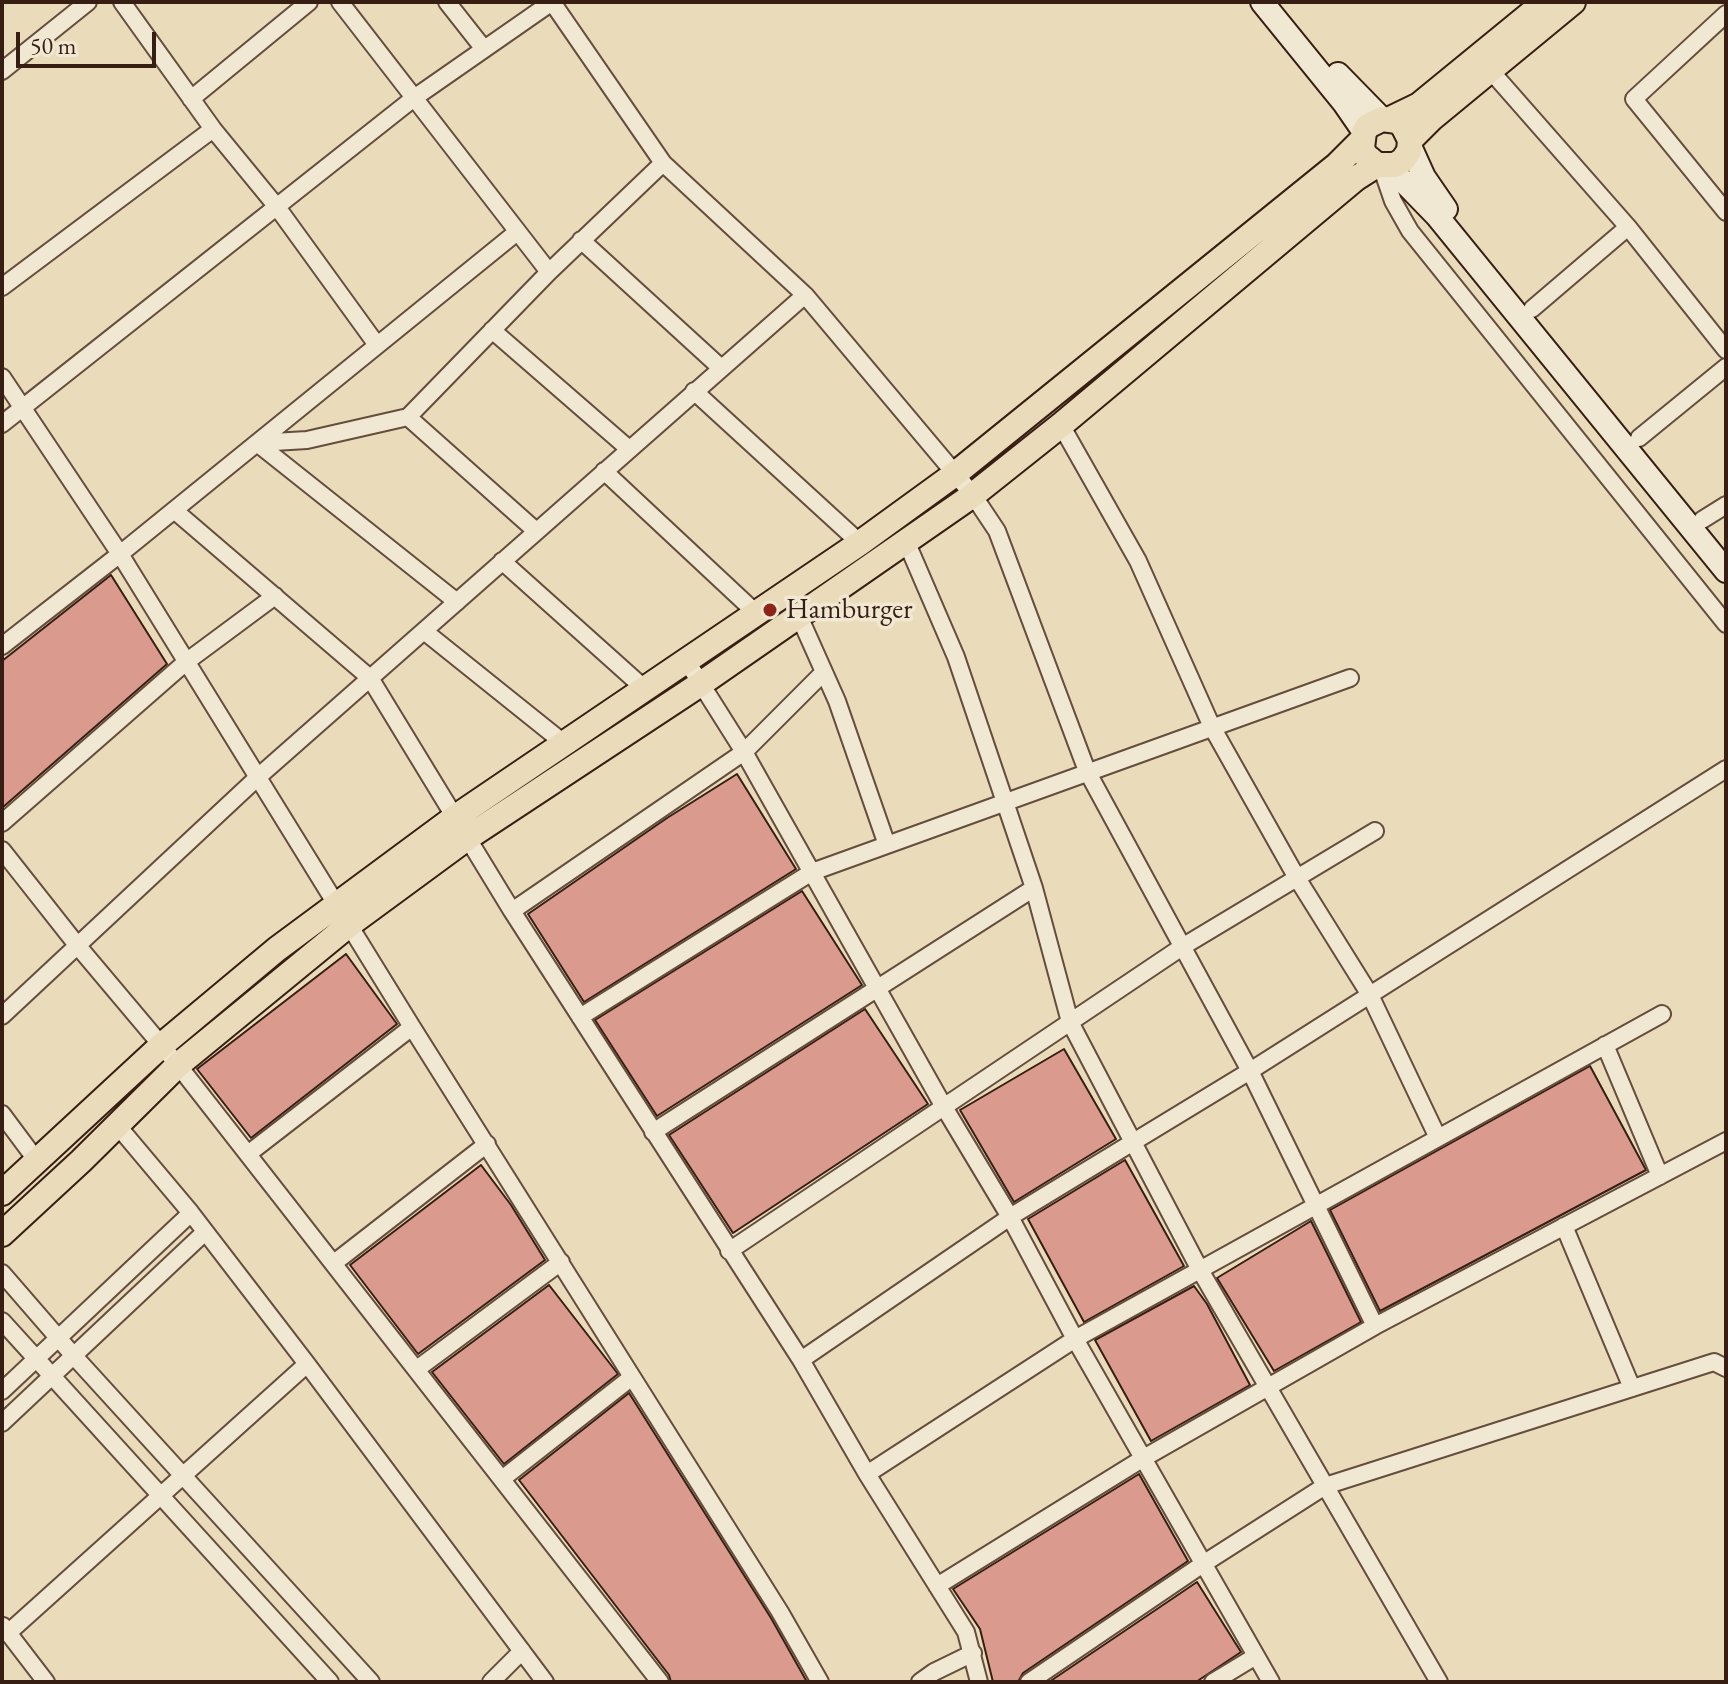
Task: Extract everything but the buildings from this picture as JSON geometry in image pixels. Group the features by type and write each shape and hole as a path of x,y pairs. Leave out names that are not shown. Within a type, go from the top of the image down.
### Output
{"main road":[{"path":"2,1193 162,1045 335,904 702,683 973,495 1061,425 1252,250 1374,128 1419,105 1545,2"},
{"path":"2,1234 178,1065 565,744 860,543 1252,250 1355,179 1381,166 1403,160 1410,143 1490,70 1573,2"},
{"path":"1374,128 1403,126 1410,143"},
{"path":"1374,128 1365,155 1381,166"}],"street":[{"path":"2,71 88,2"},
{"path":"122,2 213,129 277,207 377,345"},
{"path":"191,99 309,2"},
{"path":"340,2 549,272"},
{"path":"447,2 484,49"},
{"path":"2,424 414,98 552,2 663,163 805,295 973,495 997,531 1087,771 1250,1071 1375,1326"},
{"path":"1262,2 1344,103 1374,128"},
{"path":"1279,2 1347,84 1374,128"},
{"path":"1726,14 1634,99 1726,212"},
{"path":"1490,70 1628,227 1726,350"},
{"path":"2,287 213,129"},
{"path":"1410,143 1433,191 1639,438 1726,550"},
{"path":"257,443 307,440 408,417 581,240 663,163"},
{"path":"1381,166 1402,180 1437,216 1726,571"},
{"path":"1381,166 1393,201 1410,231 1726,624"},
{"path":"1532,309 1628,227"},
{"path":"2,646 517,232"},
{"path":"581,240 721,368"},
{"path":"2,1016 258,777 805,295"},
{"path":"492,330 629,449"},
{"path":"1639,438 1726,367"},
{"path":"2,377 120,554 335,904 780,1612 820,1682"},
{"path":"694,391 860,543"},
{"path":"408,417 536,531"},
{"path":"1061,425 1138,561 1212,727 1297,878 1370,995 1438,1138"},
{"path":"257,443 457,602"},
{"path":"604,471 756,613"},
{"path":"1702,520 1726,505"},
{"path":"174,510 370,678 512,911 801,1360 867,1474 966,1632 979,1682"},
{"path":"906,541 956,657 1034,888 1070,1022 1200,1270 1439,1682"},
{"path":"502,561 646,690"},
{"path":"2,823 186,662 275,596"},
{"path":"799,616 837,701 887,845"},
{"path":"424,631 565,744"},
{"path":"686,660 744,752 1271,1682"},
{"path":"512,911 744,752 824,672"},
{"path":"580,1017 812,872 1350,678"},
{"path":"801,1360 1010,1217 1250,1071 1726,769"},
{"path":"729,1251 1182,947 1375,831"},
{"path":"2,850 178,1065 660,1682"},
{"path":"653,1132 1034,888"},
{"path":"867,1474 1075,1339 1662,1014"},
{"path":"248,1154 412,1027"},
{"path":"1605,1045 1660,1176"},
{"path":"2,1114 37,1161"},
{"path":"117,1125 191,1213 545,1682"},
{"path":"937,1586 1142,1459 1375,1326 1726,1141"},
{"path":"334,1263 487,1144"},
{"path":"2,1391 191,1213"},
{"path":"1564,1226 1632,1388"},
{"path":"2,1423 205,1232"},
{"path":"417,1369 561,1262"},
{"path":"2,1273 371,1682"},
{"path":"2,1321 330,1682"},
{"path":"1029,1682 1325,1486 1714,1362 1726,1368"},
{"path":"46,1682 5,1629 161,1498 307,1364"},
{"path":"502,1479 632,1377"},
{"path":"491,1682 522,1651"},
{"path":"920,1682 973,1653"},
{"path":"1213,1682 1256,1656"}],"place":[{"name":"Hamburger","path":"770,610"}]}
